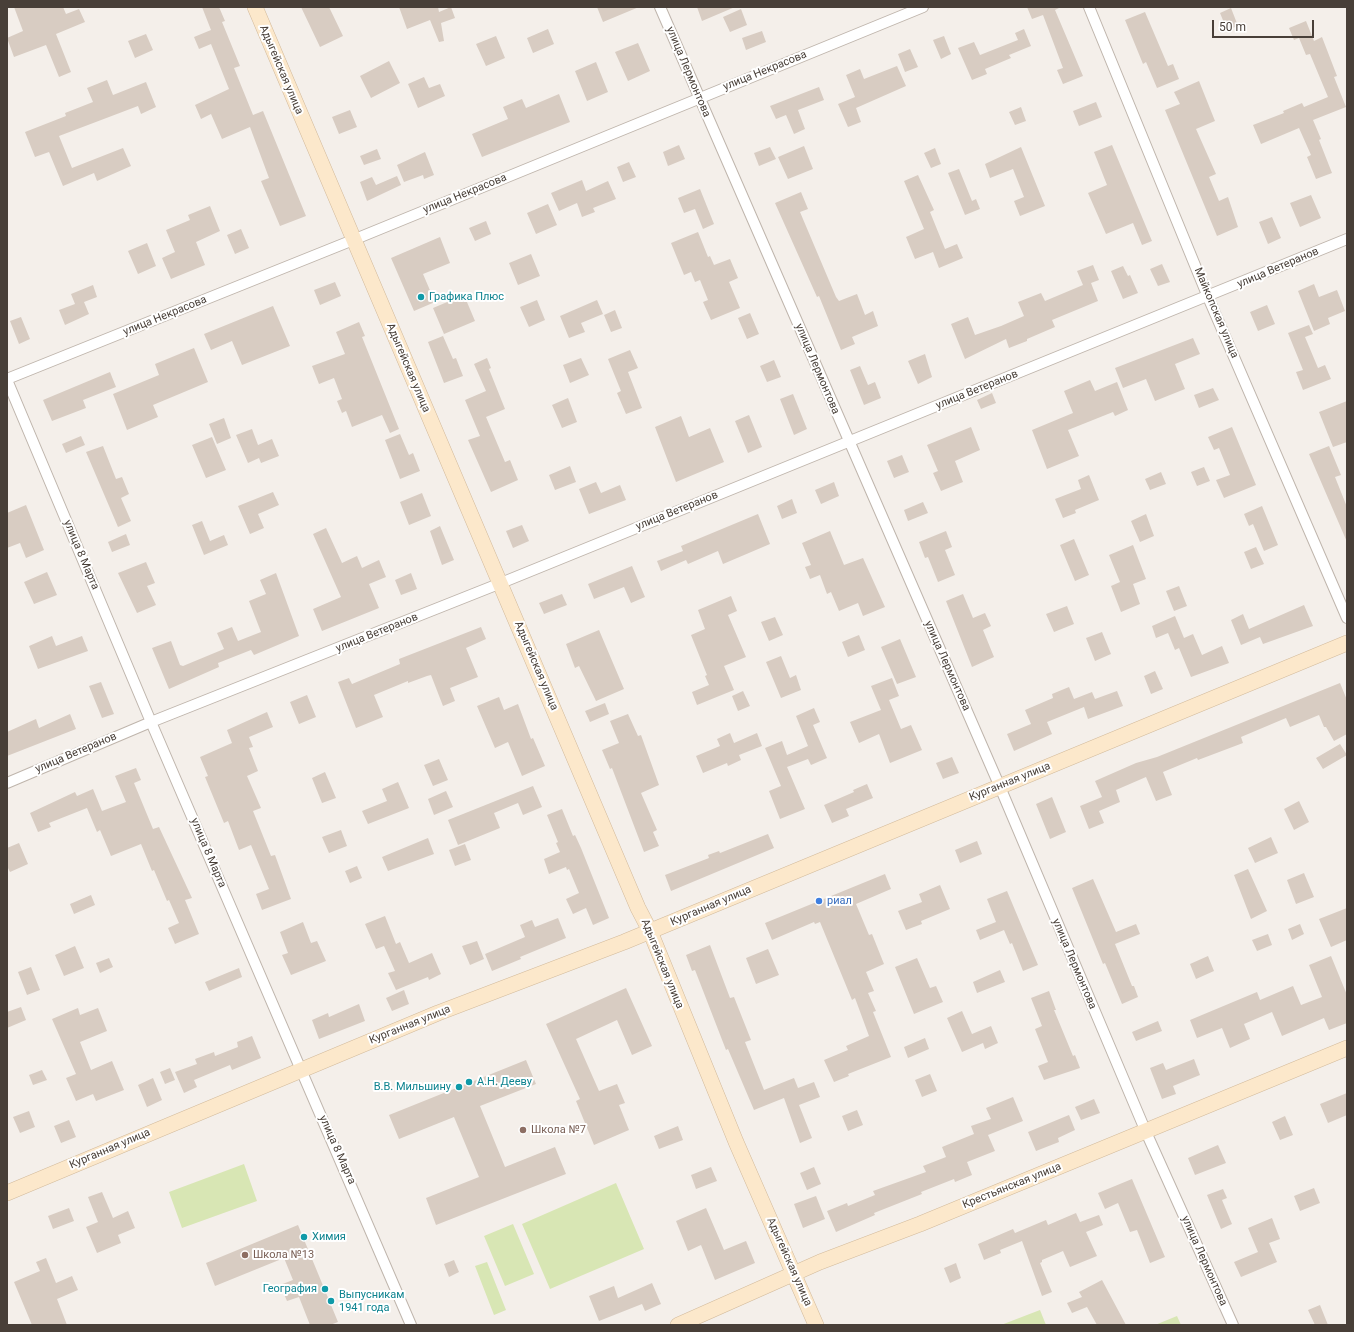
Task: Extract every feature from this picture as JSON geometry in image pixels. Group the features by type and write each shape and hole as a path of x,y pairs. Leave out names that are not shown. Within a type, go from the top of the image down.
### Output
{"street":[{"name":"Адыгейская улица","path":"255,7 638,908 650,931 736,1142 816,1325"},
{"name":"улица Лермонтова","path":"660,7 848,442 1000,786 1146,1132 1233,1325"},
{"name":"улица Некрасова","path":"7,380 923,7"},
{"name":"Майкопская улица","path":"1089,7 1208,297 1347,618"},
{"name":"улица Ветеранов","path":"7,783 151,722 501,584 1208,297 1347,239"},
{"name":"улица 8 Марта","path":"7,380 151,722 411,1325"},
{"name":"Курганная улица","path":"7,1194 438,1013 650,931 1347,643"},
{"name":"Крестьянская улица","path":"678,1325 794,1273 920,1224 1347,1048"}],"green space":[{"path":"244,1164 257,1201 182,1228 169,1192"},
{"path":"616,1183 644,1249 550,1289 522,1224"},
{"path":"513,1224 534,1274 505,1286 484,1236"},
{"path":"487,1262 506,1310 494,1315 475,1266"},
{"path":"1040,1310 1046,1325 1001,1325"},
{"path":"1177,1316 1181,1325 1155,1325"}],"building":[{"path":"14,7 63,7 66,14 79,9 85,22 56,34 71,72 59,77 46,45 14,57 7,38 23,31"},
{"path":"202,7 219,7 225,21 222,22 240,66 234,68 253,115 263,111 306,216 280,226 261,181 269,178 250,127 222,139 211,114 201,119 195,105 229,89 211,44 199,49 194,37 211,30"},
{"path":"301,7 329,7 343,36 320,47"},
{"path":"399,7 438,7 439,12 451,7 455,18 441,23 444,41 439,42 430,20 407,29"},
{"path":"597,7 639,7 603,22"},
{"path":"697,7 735,7 702,21"},
{"path":"1027,7 1061,7 1055,10 1083,76 1063,84 1057,70 1063,68 1043,15 1032,19"},
{"path":"1231,8 1238,26 1227,30 1220,13"},
{"path":"741,9 747,25 730,32 723,17"},
{"path":"1145,12 1168,66 1173,64 1179,79 1157,88 1146,62 1143,64 1125,20"},
{"path":"1306,21 1314,41 1322,37 1337,76 1334,77 1346,107 1313,120 1332,173 1316,179 1307,157 1311,155 1299,128 1261,144 1253,125 1284,113 1283,111 1302,103 1304,107 1328,97 1310,54 1306,55 1299,38 1294,40 1289,28"},
{"path":"548,29 554,44 533,53 527,38"},
{"path":"1024,29 1031,46 1009,55 1011,58 985,69 987,74 972,80 958,48 974,42 980,55 1018,40 1015,33"},
{"path":"762,31 766,42 746,50 742,38"},
{"path":"146,34 153,50 135,58 128,41"},
{"path":"496,36 505,58 486,66 476,44"},
{"path":"944,36 951,54 941,59 933,40"},
{"path":"638,43 650,71 628,81 615,52"},
{"path":"910,49 918,67 905,72 898,54"},
{"path":"389,61 400,83 371,98 360,76"},
{"path":"596,62 608,92 587,101 575,71"},
{"path":"897,66 906,86 856,108 861,122 848,127 838,104 855,97 846,75 860,69 864,79"},
{"path":"424,77 429,88 440,84 445,96 418,108 408,84"},
{"path":"107,80 113,95 146,82 156,107 141,114 138,106 59,136 72,168 123,148 131,166 97,181 94,173 63,186 49,152 35,157 25,132 66,116 65,113 93,102 87,88"},
{"path":"1199,81 1215,121 1196,129 1216,174 1209,177 1219,201 1228,197 1238,227 1217,236 1165,110 1180,104 1174,92"},
{"path":"819,87 824,100 798,110 805,129 794,134 786,115 776,119 770,106"},
{"path":"559,94 570,122 482,157 472,134 508,119 503,107 522,99 526,108"},
{"path":"1096,102 1102,117 1079,126 1073,111"},
{"path":"1021,107 1026,121 1015,125 1009,112"},
{"path":"350,110 357,127 339,134 332,117"},
{"path":"679,145 685,159 668,166 663,152"},
{"path":"1112,145 1152,241 1142,245 1133,223 1106,234 1088,193 1107,185 1094,152"},
{"path":"804,146 813,169 788,179 778,157"},
{"path":"770,147 776,159 759,166 754,153"},
{"path":"1021,147 1045,206 1020,216 1014,201 1024,197 1013,169 990,178 985,164"},
{"path":"935,148 941,164 931,168 924,153"},
{"path":"377,149 381,159 364,165 360,156"},
{"path":"425,152 434,175 424,179 423,175 404,182 397,165"},
{"path":"629,162 636,177 623,182 617,167"},
{"path":"959,169 972,201 976,199 980,209 965,215 948,173"},
{"path":"918,175 934,210 930,212 945,249 957,244 963,258 939,268 933,252 915,259 906,237 924,229 904,181"},
{"path":"397,176 401,185 367,201 360,182 372,177 376,185"},
{"path":"582,180 586,191 608,181 616,199 593,208 595,212 582,217 577,203 559,211 551,193"},
{"path":"700,189 714,224 703,229 695,209 684,213 678,198"},
{"path":"801,192 808,209 800,212 836,297 839,301 857,294 865,315 873,311 878,326 852,337 855,344 841,350 819,296 817,297 775,203"},
{"path":"1311,195 1321,218 1300,227 1290,203"},
{"path":"548,204 557,225 536,234 527,213"},
{"path":"210,206 220,231 196,242 205,265 171,279 162,258 175,252 166,230 190,220 188,215"},
{"path":"1272,217 1281,238 1268,244 1259,222"},
{"path":"486,221 491,234 475,241 469,228"},
{"path":"241,229 249,248 235,254 227,235"},
{"path":"698,232 708,257 710,256 714,265 730,259 738,278 729,282 740,308 711,320 703,302 708,300 700,280 695,282 691,272 684,275 671,243"},
{"path":"440,237 450,263 423,274 435,302 414,311 391,258"},
{"path":"147,243 156,266 138,274 128,251"},
{"path":"531,254 540,276 518,285 509,263"},
{"path":"1162,264 1170,282 1158,286 1150,269"},
{"path":"1093,265 1099,280 1091,283 1098,301 1052,320 1055,327 1027,339 1027,341 1009,348 1006,339 965,359 951,324 968,317 975,335 1001,326 1024,316 1018,302 1041,293 1045,301 1083,285 1077,271"},
{"path":"1123,266 1128,276 1130,275 1138,293 1123,299 1111,271"},
{"path":"335,282 341,296 320,305 314,290"},
{"path":"1314,284 1319,297 1337,290 1345,311 1328,318 1330,324 1314,331 1298,291"},
{"path":"93,285 97,297 84,302 89,314 65,325 59,310 75,304 71,294"},
{"path":"464,295 475,321 444,334 433,308"},
{"path":"537,300 545,320 529,327 520,307"},
{"path":"597,300 603,314 581,323 585,332 569,338 560,316"},
{"path":"1267,305 1275,324 1258,331 1250,312"},
{"path":"273,306 290,346 242,365 232,341 211,350 204,334"},
{"path":"615,310 622,328 611,332 604,315"},
{"path":"750,313 759,334 747,339 738,318"},
{"path":"21,317 30,339 19,344 10,321"},
{"path":"359,322 365,336 362,337 399,429 390,433 382,415 352,427 346,411 342,413 337,401 342,399 334,378 319,384 312,366 345,354 336,332"},
{"path":"1309,325 1313,334 1305,337 1318,368 1325,365 1331,379 1303,390 1296,372 1303,370 1288,333"},
{"path":"443,336 453,359 456,358 463,376 444,383 428,342"},
{"path":"1193,338 1200,354 1175,364 1185,389 1155,401 1146,379 1123,388 1115,368"},
{"path":"194,348 208,382 153,405 158,417 127,430 113,394 159,375 155,364"},
{"path":"630,350 638,368 628,372 642,408 626,414 617,393 621,391 608,359"},
{"path":"925,354 932,377 918,384 908,361"},
{"path":"487,358 491,368 489,369 505,409 486,417 505,462 510,460 518,480 491,492 468,440 480,436 465,400 486,391 474,364"},
{"path":"581,358 589,375 570,383 563,365"},
{"path":"774,360 781,377 767,382 760,366"},
{"path":"860,366 868,385 875,382 881,398 864,405 850,370"},
{"path":"110,372 116,387 83,400 86,408 52,421 43,400"},
{"path":"1090,380 1095,391 1117,382 1128,410 1115,416 1113,412 1068,430 1079,456 1047,469 1032,430 1073,413 1064,391"},
{"path":"1213,388 1219,400 1199,408 1194,395"},
{"path":"992,393 996,403 981,409 977,400"},
{"path":"793,394 807,429 794,435 780,399"},
{"path":"568,398 577,422 562,428 552,405"},
{"path":"1347,401 1347,442 1333,447 1319,412"},
{"path":"749,415 762,447 748,453 735,421"},
{"path":"681,416 689,437 710,428 724,462 676,482 655,427"},
{"path":"224,418 231,438 217,444 209,424"},
{"path":"971,427 980,450 955,461 963,482 941,491 933,473 938,471 927,445"},
{"path":"1232,427 1256,485 1224,498 1216,480 1230,475 1219,448 1214,450 1208,437"},
{"path":"252,429 258,445 272,439 279,456 261,463 259,458 248,463 236,435"},
{"path":"400,434 409,455 413,453 420,471 400,479 385,440"},
{"path":"81,436 85,445 66,453 62,444"},
{"path":"212,437 226,470 206,478 192,445"},
{"path":"103,446 116,479 122,477 129,494 121,498 131,521 118,527 86,452"},
{"path":"1329,446 1341,475 1335,477 1347,507 1347,542 1309,454"},
{"path":"902,455 909,472 894,478 887,461"},
{"path":"570,466 576,482 555,490 549,475"},
{"path":"1204,467 1210,481 1197,486 1191,472"},
{"path":"1161,472 1166,484 1150,490 1145,479"},
{"path":"1089,475 1099,500 1075,510 1076,513 1063,518 1055,499 1081,489 1078,480"},
{"path":"596,482 601,493 620,485 626,500 589,514 579,489"},
{"path":"834,482 839,496 821,504 815,490"},
{"path":"273,492 279,505 258,514 264,528 250,534 238,506"},
{"path":"422,493 431,516 409,525 400,502"},
{"path":"792,499 797,513 782,519 777,506"},
{"path":"923,502 928,513 908,521 904,510"},
{"path":"26,505 44,550 26,558 20,543 7,548 7,513"},
{"path":"1262,506 1278,545 1264,551 1253,524 1249,526 1244,514"},
{"path":"758,514 770,544 723,564 718,551 688,564 686,560 661,571 657,561 683,551 681,546"},
{"path":"1146,514 1154,536 1140,542 1131,521"},
{"path":"202,521 210,541 224,535 228,545 204,555 192,525"},
{"path":"522,525 529,541 513,548 506,531"},
{"path":"440,526 454,560 442,565 430,531"},
{"path":"326,528 342,563 357,556 362,568 379,560 386,577 369,584 379,608 322,631 313,609 341,597 313,534"},
{"path":"830,531 844,565 863,558 885,607 863,616 858,603 839,611 831,592 827,594 820,575 810,579 805,567 811,565 802,543"},
{"path":"946,531 952,547 945,550 955,575 938,582 928,557 925,558 919,542"},
{"path":"126,534 130,545 112,552 108,542"},
{"path":"1074,539 1089,575 1075,581 1060,545"},
{"path":"1133,545 1146,579 1133,584 1140,604 1121,612 1111,586 1120,582 1109,555"},
{"path":"1256,547 1264,564 1251,569 1244,552"},
{"path":"146,562 155,583 147,586 156,605 137,613 118,573"},
{"path":"632,566 645,597 631,603 624,587 594,599 588,584"},
{"path":"47,572 57,595 34,604 24,582"},
{"path":"276,573 299,636 254,655 251,650 218,663 219,667 169,689 152,648 171,641 180,665 183,666 224,649 217,633 232,627 238,641 261,632 249,601 266,594 260,580"},
{"path":"411,573 417,589 401,595 395,580"},
{"path":"1179,586 1187,606 1174,611 1166,591"},
{"path":"562,594 567,605 544,614 539,603"},
{"path":"963,594 973,618 985,613 991,626 983,630 994,657 972,667 946,601"},
{"path":"731,596 737,611 728,615 746,657 724,666 734,690 697,705 692,692 709,685 705,676 707,675 691,635 705,629 698,610"},
{"path":"1304,605 1313,626 1263,644 1260,637 1241,645 1231,620 1243,614 1249,629"},
{"path":"1067,606 1074,624 1054,632 1046,614"},
{"path":"1175,616 1184,638 1193,634 1202,655 1222,646 1229,663 1191,677 1179,648 1175,650 1168,633 1156,638 1152,626"},
{"path":"775,617 783,635 769,641 761,622"},
{"path":"481,627 486,639 466,648 478,677 450,688 455,701 443,706 431,675 408,683 408,681 374,695 383,717 356,728 338,682 349,678 352,684 400,664 399,659"},
{"path":"599,630 624,689 596,701 579,666 575,668 566,644"},
{"path":"1102,632 1111,654 1095,661 1086,638"},
{"path":"859,635 865,650 848,657 842,642"},
{"path":"52,636 56,646 82,636 88,651 38,669 29,646"},
{"path":"900,639 916,677 897,684 881,647"},
{"path":"781,656 790,678 796,675 801,690 781,698 766,662"},
{"path":"1155,671 1163,689 1151,694 1144,676"},
{"path":"892,678 899,696 889,700 901,729 911,725 922,750 890,763 879,734 859,743 850,722 881,710 871,686"},
{"path":"101,682 114,714 102,718 89,686"},
{"path":"1340,683 1347,700 1347,734 1334,741 1326,727 1324,727 1319,715 1290,727 1286,718 1241,737 1243,743 1198,760 1197,758 1163,772 1172,795 1156,801 1146,777 1116,790 1120,802 1099,811 1104,823 1089,829 1080,806 1102,797 1095,781 1136,763 1157,757"},
{"path":"1069,687 1074,699 1092,692 1095,699 1117,691 1123,706 1088,719 1084,707 1047,722 1052,734 1014,751 1007,734 1031,724 1025,710 1053,698 1052,694"},
{"path":"743,691 750,706 738,711 732,696"},
{"path":"307,695 316,717 299,724 290,702"},
{"path":"499,697 504,710 518,704 531,739 533,738 545,766 522,776 508,742 495,748 477,706"},
{"path":"605,703 609,714 590,722 585,711"},
{"path":"814,708 820,722 813,725 827,758 811,765 808,759 787,767 805,809 780,819 769,791 781,786 765,748 782,741 787,755 808,746 796,716"},
{"path":"267,712 273,727 249,737 253,747 249,748 258,771 247,776 261,808 253,811 271,856 275,855 291,899 262,910 256,894 269,889 251,845 239,850 228,821 224,823 205,777 208,776 200,757 232,743 227,730"},
{"path":"70,714 76,729 7,756 7,732 36,719 39,728"},
{"path":"628,714 638,736 641,735 659,785 641,793 657,830 653,832 659,846 644,852 612,768 610,769 602,750 619,743 610,721"},
{"path":"730,733 734,743 757,733 762,746 739,755 741,760 728,766 727,763 703,773 696,756 720,746 717,739"},
{"path":"1340,744 1347,755 1323,769 1316,758"},
{"path":"952,757 959,773 943,779 936,763"},
{"path":"439,759 448,780 433,786 424,765"},
{"path":"136,768 141,780 134,783 153,829 159,827 192,898 185,900 199,934 175,944 168,928 179,923 169,900 167,901 154,870 152,871 141,844 111,856 100,830 97,832 87,808 49,823 51,827 38,832 30,813 75,792 77,796 93,789 102,811 126,802 115,776"},
{"path":"325,772 336,798 322,803 312,778"},
{"path":"398,782 409,808 368,824 362,811 387,801 382,789"},
{"path":"867,784 873,798 846,809 849,816 832,823 824,805 854,792 853,790"},
{"path":"533,786 542,807 523,815 518,803 494,813 500,828 458,845 448,820"},
{"path":"446,791 453,807 434,815 428,799"},
{"path":"1052,797 1066,832 1050,839 1036,804"},
{"path":"1299,801 1309,822 1294,830 1284,809"},
{"path":"562,809 573,836 575,835 581,848 609,918 593,925 586,908 573,914 566,899 579,893 569,869 567,870 566,867 549,874 544,859 560,852 556,843 558,842 547,815"},
{"path":"341,830 347,846 329,853 322,837"},
{"path":"768,834 774,848 671,891 665,875 709,858 708,855 719,851 720,853"},
{"path":"1271,837 1278,853 1255,863 1248,848"},
{"path":"428,838 434,854 388,871 382,857"},
{"path":"977,841 982,854 960,863 955,850"},
{"path":"19,843 28,864 10,872 7,866 7,848"},
{"path":"465,844 471,860 455,866 449,850"},
{"path":"357,866 362,878 350,883 345,871"},
{"path":"1248,869 1267,911 1251,919 1234,875"},
{"path":"1304,873 1314,897 1296,904 1287,880"},
{"path":"885,874 891,889 856,904 869,935 872,934 884,964 866,972 874,991 868,993 876,1011 873,1012 891,1057 848,1074 849,1076 834,1082 824,1060 848,1050 846,1046 869,1036 855,998 852,1000 820,922 815,924 814,922 772,940 765,923"},
{"path":"1093,879 1116,932 1136,924 1140,934 1115,944 1138,997 1122,1004 1105,963 1103,964 1072,888"},
{"path":"940,885 950,909 921,921 922,924 906,930 898,911 922,902 919,894"},
{"path":"1007,891 1038,965 1023,971 1012,943 1010,944 1004,930 980,940 976,930 996,922 987,899"},
{"path":"91,895 95,905 74,914 70,904"},
{"path":"1347,908 1347,940 1331,947 1319,919"},
{"path":"385,916 396,944 400,942 409,963 432,953 441,974 429,980 428,977 396,990 388,973 395,971 384,946 376,949 365,924"},
{"path":"558,918 566,938 520,957 521,959 492,971 485,954 525,937 520,925 532,920 535,927"},
{"path":"303,922 311,943 317,941 326,961 291,975 282,955 288,953 280,932"},
{"path":"1300,924 1304,934 1292,940 1288,929"},
{"path":"1268,934 1272,945 1257,951 1252,940"},
{"path":"477,941 484,959 470,965 462,946"},
{"path":"710,945 730,998 734,997 751,1040 745,1042 764,1090 794,1078 798,1088 814,1082 820,1097 799,1105 812,1138 800,1143 784,1098 754,1110 728,1049 726,1050 695,970 692,971 686,955"},
{"path":"75,946 84,968 64,976 55,955"},
{"path":"768,949 779,975 756,984 746,958"},
{"path":"1208,956 1214,971 1196,979 1190,964"},
{"path":"1331,956 1347,995 1347,1023 1329,1030 1324,1018 1282,1036 1272,1012 1244,1024 1250,1039 1230,1048 1222,1028 1197,1038 1190,1020 1257,992 1260,1000 1293,986 1301,1005 1322,997 1309,965"},
{"path":"109,958 113,967 100,973 96,963"},
{"path":"917,958 930,988 936,986 943,1002 914,1014 895,967"},
{"path":"31,967 40,990 27,995 18,972"},
{"path":"239,968 242,977 209,991 205,982"},
{"path":"1000,970 1005,982 977,993 973,982"},
{"path":"626,988 652,1046 632,1055 617,1020 576,1039 599,1091 617,1084 625,1103 619,1105 629,1130 594,1145 576,1101 580,1099 546,1024"},
{"path":"404,990 409,1004 392,1011 386,998"},
{"path":"1049,991 1056,1010 1054,1010 1073,1056 1075,1055 1080,1068 1044,1080 1038,1066 1048,1062 1035,1029 1042,1026 1031,998"},
{"path":"359,1004 365,1021 319,1039 312,1020 328,1013 329,1017"},
{"path":"21,1007 26,1020 7,1028 7,1012"},
{"path":"78,1008 80,1015 98,1008 107,1031 80,1042 91,1070 112,1061 124,1090 96,1101 93,1094 76,1101 66,1078 76,1074 52,1019"},
{"path":"962,1011 972,1034 991,1026 998,1043 985,1049 983,1043 962,1052 947,1018"},
{"path":"1158,1021 1162,1031 1136,1041 1132,1032"},
{"path":"252,1036 261,1058 232,1070 230,1065 194,1080 197,1087 184,1093 175,1072 197,1064 195,1059 214,1052 215,1056 238,1047 237,1042"},
{"path":"925,1038 929,1049 908,1058 904,1047"},
{"path":"1194,1059 1200,1075 1173,1086 1176,1094 1162,1099 1150,1068 1163,1063 1166,1070"},
{"path":"526,1060 536,1084 480,1106 505,1167 555,1147 566,1174 436,1225 426,1198 479,1177 454,1117 399,1139 389,1115"},
{"path":"170,1068 175,1080 165,1084 160,1072"},
{"path":"42,1070 47,1080 33,1085 29,1075"},
{"path":"930,1074 937,1091 922,1097 915,1080"},
{"path":"153,1078 162,1100 147,1107 138,1085"},
{"path":"1347,1093 1347,1115 1328,1123 1320,1104"},
{"path":"1013,1097 1023,1121 988,1135 995,1151 967,1162 972,1175 955,1182 954,1179 921,1192 922,1194 874,1213 875,1215 836,1232 827,1211 847,1203 848,1206 875,1195 873,1191 926,1172 923,1166 946,1157 942,1147 974,1134 971,1126 991,1119 986,1108"},
{"path":"1094,1099 1100,1113 1081,1120 1075,1107"},
{"path":"857,1110 863,1125 848,1131 842,1116"},
{"path":"29,1111 35,1127 20,1133 13,1117"},
{"path":"1069,1115 1075,1130 1058,1138 1059,1142 1036,1151 1028,1132"},
{"path":"1285,1116 1293,1135 1280,1140 1272,1122"},
{"path":"69,1120 76,1137 61,1143 54,1126"},
{"path":"678,1126 683,1140 659,1149 654,1136"},
{"path":"1218,1145 1226,1163 1195,1175 1188,1158"},
{"path":"711,1167 717,1181 696,1189 691,1175"},
{"path":"814,1167 821,1184 807,1190 800,1173"},
{"path":"1132,1179 1165,1257 1150,1263 1137,1230 1130,1232 1118,1203 1105,1209 1098,1193"},
{"path":"1314,1188 1320,1203 1300,1211 1294,1196"},
{"path":"1223,1189 1227,1198 1222,1200 1232,1224 1221,1229 1207,1195"},
{"path":"102,1192 113,1218 128,1211 135,1228 118,1235 121,1243 97,1253 86,1227 98,1222 88,1197"},
{"path":"816,1196 825,1219 803,1228 794,1204"},
{"path":"69,1208 74,1221 53,1229 48,1216"},
{"path":"706,1208 724,1250 746,1241 755,1263 715,1280 701,1245 688,1251 676,1221"},
{"path":"1076,1213 1080,1222 1099,1215 1103,1225 1086,1232 1097,1256 1070,1267 1063,1251 1042,1260 1040,1263 1052,1292 1042,1296 1022,1241 1000,1250 1001,1253 984,1260 978,1244 1013,1229 1015,1233 1046,1220 1048,1225"},
{"path":"1272,1218 1280,1239 1269,1243 1277,1262 1241,1277 1234,1262 1258,1252 1248,1228"},
{"path":"298,1225 338,1322 330,1325 310,1325 299,1297 287,1301 280,1285 293,1280 284,1258 215,1286 206,1263"},
{"path":"46,1258 56,1283 72,1276 78,1290 57,1299 67,1325 32,1325 14,1282 40,1271 36,1262"},
{"path":"454,1260 459,1272 449,1277 444,1264"},
{"path":"956,1263 961,1278 950,1283 944,1268"},
{"path":"1102,1280 1126,1325 1097,1325 1087,1307 1072,1313 1067,1303 1082,1297 1079,1292"},
{"path":"652,1283 661,1304 645,1311 642,1304 599,1321 589,1296 614,1286 618,1298"},
{"path":"1320,1305 1328,1325 1315,1325 1308,1310"}],"place":[{"name":"Графика Плюс","path":"421,297"},
{"name":"риал","path":"819,901"},
{"name":"А.Н. Дееву","path":"469,1082"},
{"name":"В.В. Мильшину","path":"459,1087"},
{"name":"Школа №7","path":"523,1130"},
{"name":"Химия","path":"304,1237"},
{"name":"Школа №13","path":"245,1255"},
{"name":"География","path":"325,1289"},
{"name":"Выпусникам 1941 года","path":"331,1301"}]}
